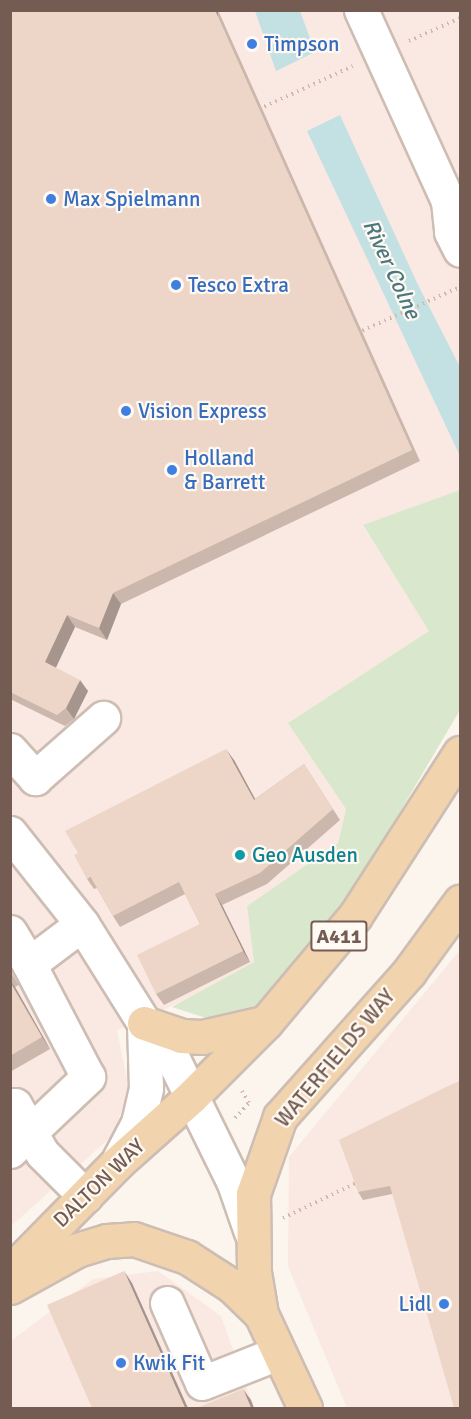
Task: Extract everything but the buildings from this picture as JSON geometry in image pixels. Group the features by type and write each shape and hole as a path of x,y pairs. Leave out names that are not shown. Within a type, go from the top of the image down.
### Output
{"main road":[{"name":"A411","path":"191,1097 266,1022 355,916 460,753"},
{"name":"WATERFIELDS WAY","path":"261,1314 262,1228 253,1194 280,1117 409,972 460,902"},
{"path":"144,1023 181,1036 202,1037 266,1022"},
{"name":"DALTON WAY","path":"10,1272 117,1163 191,1097"},
{"path":"10,1287 78,1250 107,1241 135,1239 187,1257 232,1286 261,1314 305,1408"}],"street":[{"path":"361,10 448,201 451,232 460,250"},
{"path":"10,750 35,777 104,718"},
{"path":"10,833 82,924 144,1023 174,1061 234,1183 262,1228"},
{"path":"29,964 82,924"},
{"path":"10,932 88,1077 21,1142"},
{"path":"117,1163 138,1123 146,1088 144,1023"},
{"path":"10,1107 15,1105 21,1142"},
{"path":"21,1142 42,1153 85,1196"},
{"path":"167,1303 202,1383 278,1353"}],"path":[{"path":"349,337 430,303 460,287"},
{"path":"240,1088 255,1109"},
{"path":"262,1228 356,1183"}],"shaded area":[{"path":"11,11 460,11 460,490 363,526 430,631 289,722 346,809 338,843 247,906 254,962 206,991 117,1030 129,1090 113,1135 11,1226"},
{"path":"460,950 460,1408 347,1408 288,1266 289,1157"},
{"path":"158,1271 221,1316 254,1408 11,1408 11,1341 93,1279"}],"green space":[{"path":"460,490 460,710 345,905 263,1005 212,1020 172,1007 254,962 247,906 338,843 346,809 288,723 429,631 363,525"}],"water":[{"path":"255,11 300,11 315,52 276,71"},
{"name":"River Colne","path":"340,115 418,285 460,367 460,456 307,131"}],"place":[{"name":"Timpson","path":"252,44"},
{"name":"Max Spielmann","path":"51,199"},
{"name":"Tesco Extra","path":"176,285"},
{"name":"Vision Express","path":"126,411"},
{"name":"Holland & Barrett","path":"172,470"},
{"name":"Geo Ausden","path":"240,855"},
{"name":"Lidl","path":"444,1304"},
{"name":"Kwik Fit","path":"121,1363"}]}
